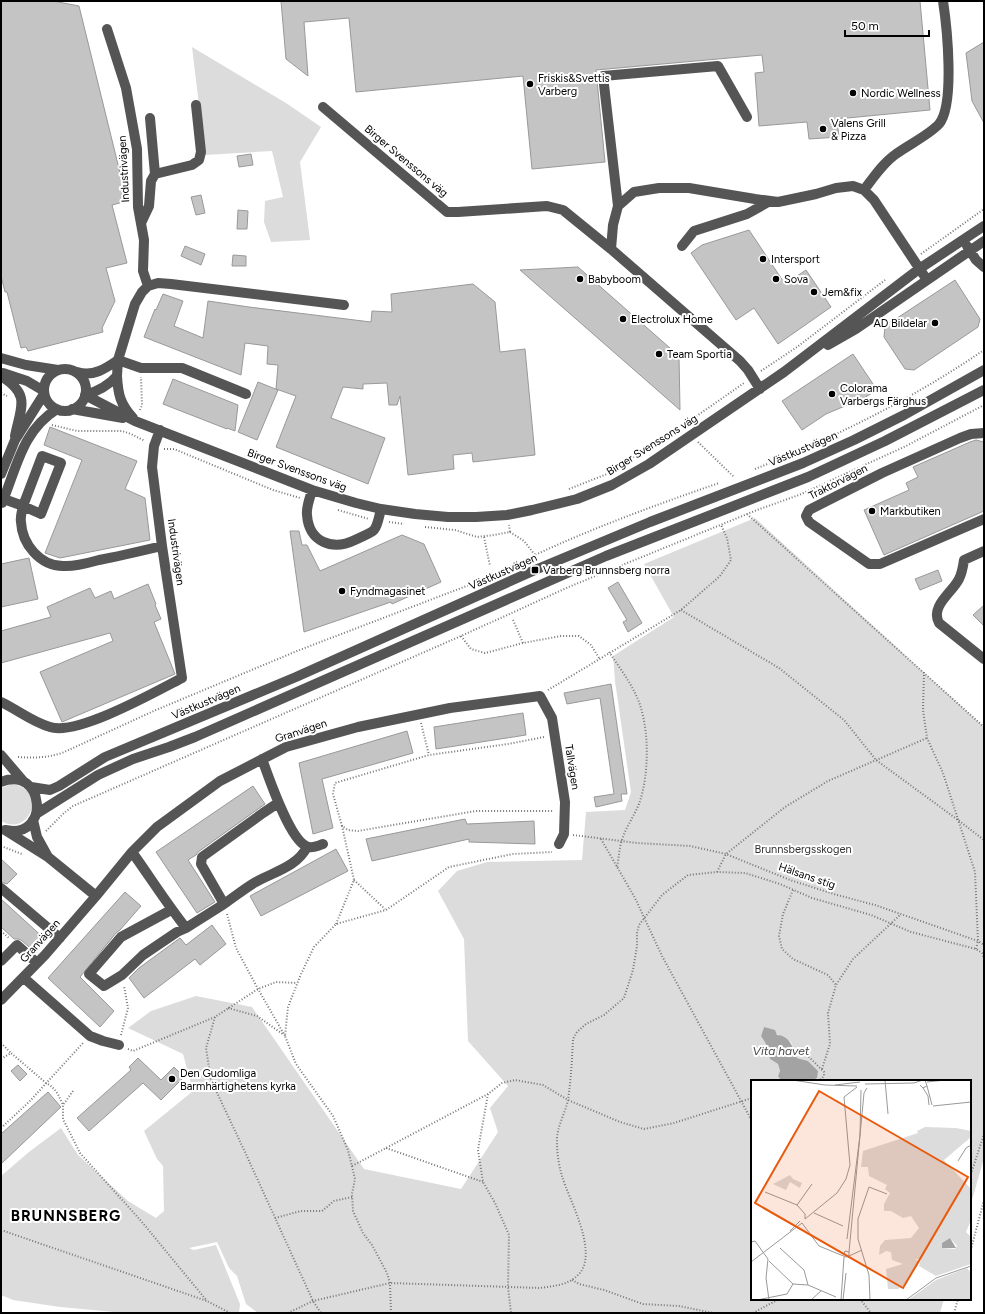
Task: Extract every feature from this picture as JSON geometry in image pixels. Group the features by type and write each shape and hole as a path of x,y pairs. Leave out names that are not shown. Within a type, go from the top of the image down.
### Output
{"street":[{"path":"864,190 894,155 935,127 945,113 948,95 948,61 943,1"},
{"name":"Industrivägen","path":"107,30 126,88 137,149 138,207 144,240 143,271 148,286"},
{"path":"611,249 613,225 618,206 604,76 718,66 747,117"},
{"path":"155,174 192,165 199,160 201,152 196,105"},
{"name":"Birger Svenssons väg","path":"323,107 447,212 547,206 563,210 611,249 740,361 748,370 760,389"},
{"path":"141,223 149,206 151,180 155,174 150,118"},
{"path":"618,206 634,192 659,188 689,188 778,202 796,199 846,186 853,186 864,190 874,200 927,280"},
{"path":"682,246 694,231 747,214 770,201"},
{"name":"Birger Svenssons väg","path":"85,395 135,421 312,490 381,509 415,514 476,517 507,515 577,499 612,485 648,464 784,372 919,268 984,226"},
{"path":"962,240 976,260 981,266 984,267"},
{"name":"Birger Svenssons väg","path":"784,372 856,329 984,241"},
{"path":"135,421 121,400 118,391 118,360 135,304 142,292 148,286 158,283 171,284 344,305"},
{"path":"1,358 26,365 58,370 68,369 83,374 93,374 108,367 118,360"},
{"path":"118,360 141,368 182,368 246,394"},
{"path":"58,370 47,378 44,387 44,393 49,403 57,409 42,420 29,435 2,500 23,506 41,514 61,463 42,456 23,506 21,521 23,532 30,548 44,561 56,565 74,566 162,546"},
{"name":"Västkustvägen","path":"1,782 11,779 27,785 50,790 105,758 296,676 535,570 650,522 803,463 904,415 984,370"},
{"path":"1,372 27,381 44,393"},
{"path":"72,410 80,404 85,395 86,385 77,372"},
{"path":"1,376 16,387 21,396 21,405 15,440"},
{"path":"85,395 96,392 105,387 117,376"},
{"path":"3,829 18,830 26,826 34,817 105,772 134,759 195,737 612,553 808,477 885,441 984,390"},
{"path":"1,474 15,440 44,393"},
{"name":"Birger Svenssons väg","path":"57,409 67,411 72,410 135,421"},
{"name":"Industrivägen","path":"1,702 14,708 36,722 51,728 64,729 99,718 182,678 162,546 152,467 154,446 160,430"},
{"name":"Traktorvägen","path":"984,433 971,434 882,473 809,510 806,516 808,522 869,564 880,564 984,520"},
{"path":"312,490 307,514 309,525 322,542 329,545 348,543 371,532 378,521 381,509"},
{"path":"984,550 964,560 962,573 959,580 938,607 936,613 939,623 984,659"},
{"name":"Granvägen","path":"1,1000 24,978 96,896 132,852 157,827 220,781 286,747 358,727 450,708 540,696"},
{"name":"Tallvägen","path":"540,696 552,718 565,802 564,834 559,844"},
{"path":"4,759 27,785 37,800 34,817 37,837 48,857"},
{"path":"262,759 278,804 298,841 307,847 315,847 323,844"},
{"path":"224,904 201,864 202,858 263,813 278,804"},
{"path":"3,829 48,857 96,896"},
{"path":"172,910 121,937 89,974 104,986 122,975 143,955 177,932 224,904 254,883 293,864 301,857 307,847"},
{"path":"132,852 186,928"},
{"path":"1,888 60,938"},
{"path":"1,961 17,945 37,963"},
{"path":"24,978 90,1036 119,1045"}],"path":[{"path":"754,470 810,446 889,408 949,374 984,350"},
{"path":"135,421 142,405 141,368"},
{"path":"37,837 43,834 73,806 461,636 571,586 747,514 798,495 869,464 984,406"},
{"path":"681,427 734,477"},
{"path":"729,479 740,475"},
{"path":"4,759 17,757 51,757 62,753 156,710 290,654 490,577 535,554 592,530 671,499 723,482"},
{"path":"747,514 984,727"},
{"path":"540,696 559,682 608,652 681,610 720,576 731,560 727,538 721,525"},
{"path":"510,532 524,541 535,554"},
{"path":"484,537 490,566"},
{"path":"681,610 778,668 844,720 876,760 984,840"},
{"path":"513,620 523,643"},
{"path":"461,636 472,649 485,652 561,636 579,636 591,645 600,658"},
{"path":"608,652 635,692 640,703 644,719 646,740 645,776 639,803 622,840 617,868"},
{"path":"924,672 923,710 927,738 943,773 975,872 978,941 976,949"},
{"path":"419,714 429,755"},
{"path":"386,910 354,880 333,794 335,783 429,755 508,744 554,735"},
{"path":"717,872 726,854 785,808 828,781 927,738"},
{"path":"342,826 348,830 358,831 476,811 565,810"},
{"name":"Hälsans stig","path":"564,834 637,843 690,846 726,854 790,880 875,905 978,941 984,945"},
{"path":"601,839 635,898 662,956 751,1119"},
{"path":"19,853 26,844"},
{"path":"336,924 386,910 449,867 513,854 557,852 559,844"},
{"path":"288,1313 314,1301 390,1283 540,1288 562,1285 572,1280 579,1274 584,1267 586,1252 583,1231 562,1177 556,1141 558,1129 568,1100 573,1039 577,1032 586,1024 604,1015 624,998 633,970 639,925 662,895 688,875 717,872 746,873 780,884 812,898 871,915 911,932 976,949 982,953 984,958"},
{"path":"286,1036 288,1007 298,983 314,947 336,924 354,880"},
{"path":"793,890 783,914 779,936 782,949 793,959 828,975 836,985"},
{"path":"224,904 236,948 286,1036 296,1064 333,1116 348,1150 355,1179 352,1197 353,1212 363,1233 381,1260 390,1283 391,1313"},
{"path":"822,1069 830,1044 828,1013 836,985 853,959 900,915"},
{"path":"122,975 128,1008 119,1045 133,1051 215,1017 258,989 276,982 298,983"},
{"path":"228,1008 257,1016 286,1036"},
{"path":"215,1017 206,1048 210,1080 321,1313"},
{"path":"1,1128 29,1102 90,1036"},
{"path":"1,1043 46,1083 55,1089 63,1105 63,1119 80,1152 142,1222 207,1301"},
{"path":"802,1047 804,1052 824,1072 824,1076 820,1080"},
{"path":"1,1059 11,1053"},
{"path":"352,1166 488,1094 502,1083 515,1080 543,1085 568,1100 620,1122 644,1129 674,1123 751,1098"},
{"path":"63,1105 73,1091"},
{"path":"488,1094 478,1150 483,1182 495,1203 509,1235 508,1287 511,1313"},
{"path":"971,1174 984,1134"},
{"path":"385,1148 483,1182"},
{"path":"276,1218 301,1211 322,1211 334,1201 352,1197"},
{"path":"971,1249 984,1200"},
{"path":"1,1230 207,1301 230,1313"},
{"path":"572,1280 579,1284 604,1290 643,1304 679,1306 713,1313"},
{"path":"753,1313 777,1300"},
{"path":"861,1300 871,1313"},
{"path":"954,1313 958,1300"}],"green space":[{"path":"192,47 286,103 321,127 300,162 310,240 271,242 264,222 265,201 283,197 272,151 205,155"},
{"name":"Brunnsbergsskogen","path":"755,518 984,727 984,1158 971,1204 971,1080 813,1080 817,1078 817,1071 808,1061 797,1058 791,1042 764,1027 761,1036 766,1044 770,1059 778,1064 780,1071 778,1076 780,1080 751,1080 751,1300 944,1300 940,1313 258,1313 246,1304 237,1276 229,1268 217,1242 189,1248 194,1250 216,1245 240,1304 239,1313 125,1313 60,1307 13,1300 1,1295 1,1176 29,1152 61,1128 78,1155 128,1201 156,1218 164,1211 163,1166 157,1159 144,1131 193,1091 183,1054 128,1028 151,1011 196,996 252,1007 364,1169 461,1189 498,1132 490,1108 508,1086 468,1041 464,939 438,891 457,871 487,862 582,860 586,812 625,810 631,792 615,681 613,656 674,617 644,564"},
{"path":"12,784 23,788 30,794 32,802 31,811 27,818 20,823 11,824 1,821 1,788"}],"water":[{"name":"Vita havet","path":"764,1027 775,1030 777,1035 785,1037 792,1046 797,1058 808,1061 818,1071 817,1078 813,1080 780,1080 778,1076 780,1071 778,1064 770,1059 766,1044 761,1036"}],"building":[{"path":"1,1 53,1 79,6 127,201 112,205 127,263 106,268 115,301 102,328 103,332 28,351 26,347 21,348 7,292 5,292 1,276"},
{"path":"281,1 920,1 930,110 837,119 839,137 809,139 807,122 759,126 755,73 764,72 762,55 596,70 605,162 532,169 523,76 356,92 349,18 304,22 308,76 286,59"},
{"path":"984,42 984,123 972,101 966,53"},
{"path":"251,154 253,165 239,167 237,156"},
{"path":"201,195 205,213 196,215 191,197"},
{"path":"238,210 248,211 247,229 237,229"},
{"path":"749,230 785,284 806,270 831,307 778,344 754,308 736,320 691,253 702,245"},
{"path":"185,246 205,254 201,265 181,256"},
{"path":"233,255 246,256 246,266 232,266"},
{"path":"578,267 679,356 680,410 520,270"},
{"name":"AD Bildelar","path":"955,280 980,319 978,327 914,370 905,369 884,337 885,326"},
{"path":"473,284 495,302 500,352 525,349 535,455 473,462 472,453 453,455 454,469 408,475 400,396 397,405 389,405 387,383 363,384 363,389 343,387 331,418 385,438 368,484 276,447 296,396 276,389 278,365 267,364 268,346 245,343 241,375 144,337 155,309 156,310 163,294 183,301 174,326 203,338 208,301 371,322 372,311 392,312 391,294"},
{"name":"Colorama Varbergs Färghus","path":"853,354 877,390 864,398 826,414 802,430 782,401"},
{"path":"173,379 238,405 235,431 163,404"},
{"path":"258,382 278,390 257,440 238,432"},
{"path":"50,427 137,461 125,489 145,498 150,540 60,558 45,553 82,460 44,445"},
{"path":"976,440 984,442 984,511 884,555 864,510 909,490 906,483 918,477 913,467"},
{"name":"Fyndmagasinet","path":"290,531 299,531 302,545 307,545 320,571 402,535 424,544 441,582 392,604 391,602 304,632"},
{"path":"29,558 38,599 1,607 1,564"},
{"path":"938,570 942,581 920,590 915,579"},
{"path":"618,582 642,623 628,632 623,622 627,620 608,588"},
{"path":"148,584 161,619 154,622 175,674 62,722 40,672 113,641 110,633 1,663 1,631 51,617 47,607 90,588 95,598 111,591 114,599"},
{"path":"984,605 984,626 973,615"},
{"path":"611,684 627,794 621,794 622,801 596,807 594,797 614,794 600,698 567,704 564,693"},
{"path":"523,713 526,735 436,749 434,727"},
{"path":"407,731 413,753 322,779 333,828 313,834 299,763"},
{"path":"253,786 265,804 188,860 215,902 197,913 156,852"},
{"path":"465,819 467,824 534,821 535,844 469,842 469,839 372,861 366,839"},
{"path":"336,849 348,871 261,916 250,896"},
{"path":"1,859 17,874 7,884 1,882"},
{"path":"125,892 141,906 116,933 80,977 114,1011 100,1027 48,978"},
{"path":"1,899 46,940 36,953 21,940 14,939 1,927"},
{"path":"212,925 226,944 200,965 195,959 144,998 129,978 139,968 180,938 186,945"},
{"path":"138,1058 161,1080 174,1067 184,1077 161,1100 143,1083 89,1131 77,1118 131,1070 129,1067"},
{"path":"18,1065 27,1074 20,1081 11,1071"},
{"path":"48,1092 61,1107 1,1164 1,1134"}],"place":[{"name":"Friskis&Svettis Varberg","path":"530,84"},
{"name":"Nordic Wellness","path":"853,93"},
{"name":"Valens Grill & Pizza","path":"823,129"},
{"name":"Intersport","path":"763,259"},
{"name":"Babyboom","path":"580,279"},
{"name":"Sova","path":"776,279"},
{"name":"Jem&fix","path":"814,292"},
{"name":"Electrolux Home","path":"623,319"},
{"name":"AD Bildelar","path":"935,323"},
{"name":"Team Sportia","path":"659,354"},
{"name":"Colorama Varbergs Färghus","path":"832,394"},
{"name":"Markbutiken","path":"872,511"},
{"name":"Varberg Brunnsberg norra","path":"535,570"},
{"name":"Fyndmagasinet","path":"342,591"},
{"name":"Den Gudomliga Barmhärtighetens kyrka","path":"172,1079"}],"district":[{"name":"BRUNNSBERG","path":"66,1216"}]}
